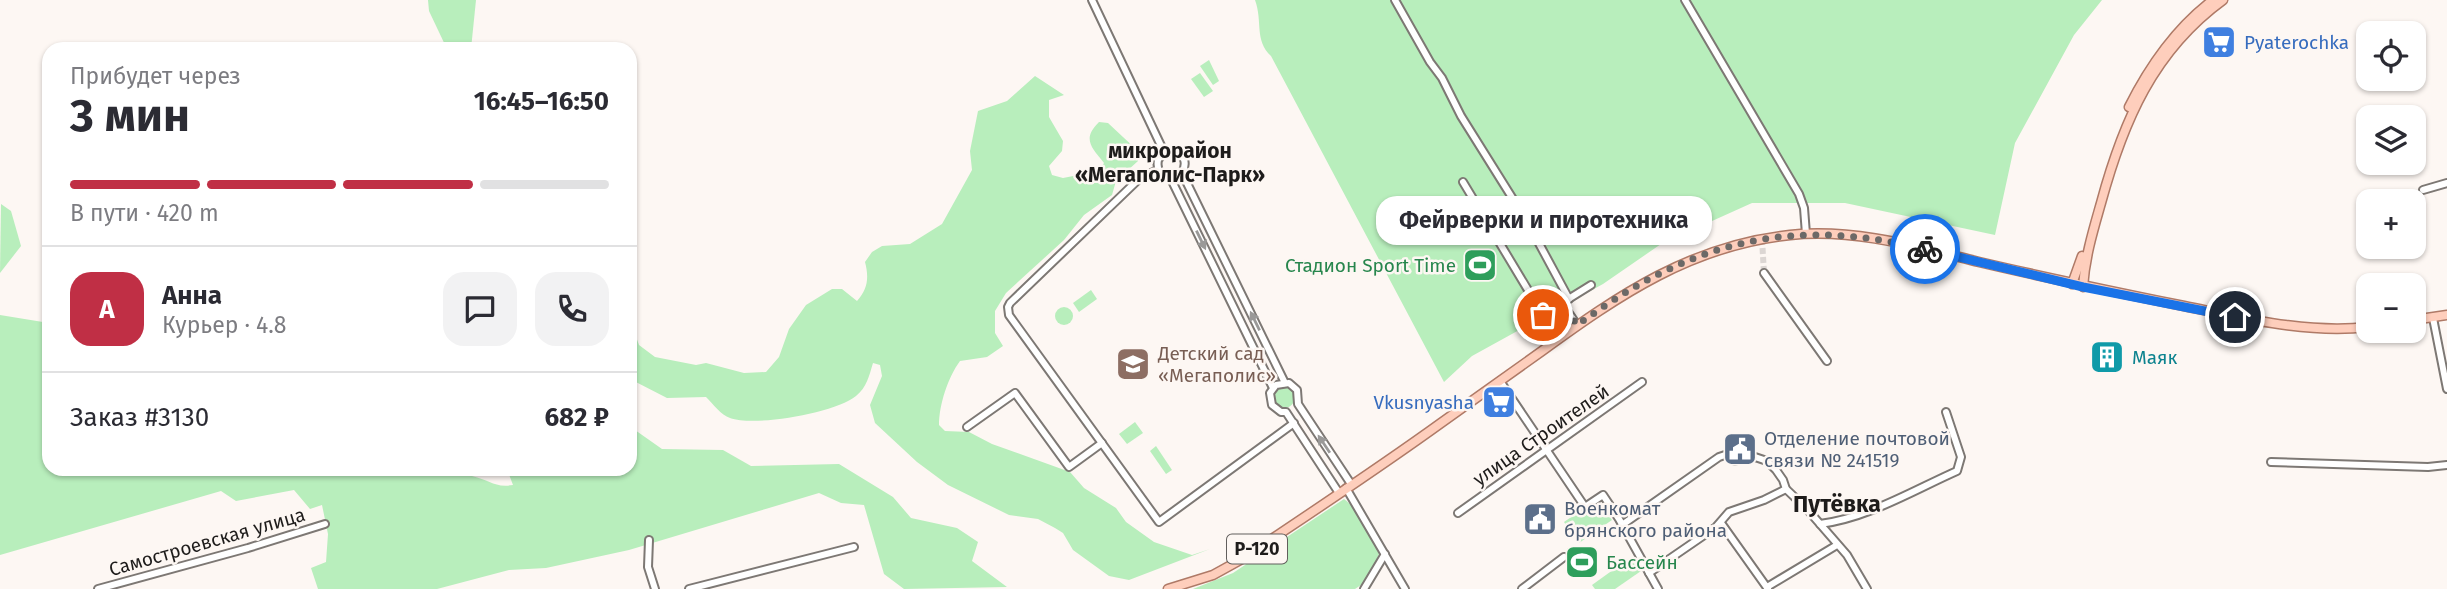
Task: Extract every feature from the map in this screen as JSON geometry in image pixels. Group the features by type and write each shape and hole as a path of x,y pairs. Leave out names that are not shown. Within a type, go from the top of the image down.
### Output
{"main road":[{"path":"2072,284 2108,161 2126,112 2157,59 2184,25 2213,0"},
{"path":"2083,287 2085,261 2112,162 2133,109 2182,36 2223,0"},
{"name":"Р-120","path":"1168,589 1226,569 1345,489 1577,325 1657,275 1698,257 1750,241 1806,234 1852,236 1891,242 2083,287 2258,321 2315,328 2356,327"},
{"path":"2426,319 2447,315"}],"street":[{"path":"1092,0 1164,152"},
{"path":"1395,0 1442,78 1461,116 1528,223 1569,299"},
{"path":"1685,0 1799,194 1804,208 1806,234"},
{"path":"1176,151 1182,156 1185,166 1182,173 1171,178 1163,176 1158,170 1158,160 1164,152 1176,151"},
{"path":"1158,170 1141,177 1008,307 1009,315 1159,522 1294,423"},
{"path":"1182,173 1284,383 1299,394 1298,404 1293,410 1281,412 1272,405 1270,393 1273,388 1284,383"},
{"path":"1171,178 1273,388"},
{"path":"1463,182 1543,315 1567,310"},
{"path":"2426,189 2447,183"},
{"path":"1764,273 1827,361"},
{"path":"1577,325 1562,303 1591,285"},
{"path":"2433,318 2447,388"},
{"path":"1500,381 1585,507 1602,495 1658,589"},
{"name":"улица Строителей","path":"1458,513 1642,382"},
{"path":"967,427 1015,393 1069,467 1102,443"},
{"path":"1298,404 1405,589"},
{"path":"1286,412 1345,489"},
{"path":"1820,524 1838,522 1861,514 1957,471 1961,457 1946,412"},
{"path":"1622,525 1719,457 1725,455 1735,461 1749,455 1773,466 1786,489 1847,555 1867,589"},
{"path":"2271,462 2428,467 2447,465"},
{"path":"1649,573 1721,523 1728,512 1764,500 1786,489"},
{"path":"1831,537 1830,531 1838,522"},
{"path":"1721,523 1766,586 1837,545"},
{"name":"Самостроевская улица","path":"98,589 325,524"},
{"path":"649,540 648,567 654,589"},
{"path":"689,589 855,547"},
{"path":"1364,589 1385,554"},
{"path":"1522,589 1564,557"}],"green space":[{"path":"428,0 476,0 472,42 444,42 429,11"},
{"path":"1255,0 2102,0 2074,35 2015,143 1995,235 1845,203 1752,203 1661,244 1603,284 1472,356 1444,382 1271,56 1262,44"},
{"path":"1209,60 1219,81 1213,85 1200,66"},
{"path":"1200,73 1213,91 1204,97 1191,79"},
{"path":"1035,76 1064,95 1049,100 1049,117 1063,141 1062,151 1049,166 1052,175 1063,178 1099,171 1104,163 1092,147 1090,138 1099,122 1108,123 1138,151 1138,161 1116,181 1112,195 1084,215 1064,240 1006,293 995,311 995,333 1003,346 987,357 960,361 945,391 939,425 945,431 969,432 992,444 1070,472 1084,488 1116,508 1126,522 1154,542 1192,555 1210,549 1129,580 1109,576 1073,550 1063,533 1055,528 1038,519 1009,515 948,485 917,462 875,423 870,405 882,376 880,365 873,363 863,389 846,402 814,413 758,421 727,417 706,397 667,398 637,383 637,339 639,345 655,357 696,365 706,363 744,373 766,372 779,357 789,329 806,305 832,289 842,289 857,301 867,278 865,262 872,252 882,246 910,244 942,224 972,170 970,151 978,111 1007,101"},
{"path":"1,204 11,211 21,246 0,273"},
{"path":"1091,290 1097,299 1079,312 1073,303"},
{"path":"1064,307 1070,310 1073,316 1070,322 1064,325 1058,322 1055,316 1058,310"},
{"path":"0,315 42,322 42,476 472,476 507,486 513,485 510,476 637,476 637,431 662,449 723,450 751,466 839,464 893,497 911,518 957,528 978,542 972,561 1007,587 904,589 884,574 864,505 841,503 819,493 629,550 546,568 509,570 437,589 318,589 311,568 326,562 328,534 322,505 310,509 294,490 236,501 221,491 0,555"},
{"path":"1284,386 1292,389 1295,397 1292,405 1284,408 1276,405 1273,397 1276,389"},
{"path":"1135,422 1143,433 1127,444 1119,434"},
{"path":"1156,446 1172,470 1166,474 1150,451"},
{"path":"1344,499 1365,524 1379,554 1367,581 1355,589 1193,589 1233,573"},
{"path":"1593,502 1603,508 1612,520 1579,543 1564,522"},
{"path":"1631,557 1641,571 1615,589 1595,589 1592,585"}],"tunnel":[{"path":"1762,239 1764,273"}],"way so far":[{"path":"1543,315 1567,310 1577,325 1657,275 1698,257 1750,241 1826,233 1925,249"}],"place":[{"name":"Pyaterochka","path":"2219,42"},
{"name":"Стадион Sport Time","path":"1480,265"},
{"name":"Фейрверки и пиротехника","path":"1543,315"},
{"name":"Маяк","path":"2107,357"},
{"name":"Детский сад «Мегаполис»","path":"1133,364"},
{"name":"Vkusnyasha","path":"1499,402"},
{"name":"Отделение почтовой связи № 241519","path":"1740,449"},
{"name":"Военкомат брянского района","path":"1540,519"},
{"name":"Бассейн","path":"1582,562"}],"district":[{"name":"микрорайон «Мегаполис-Парк»","path":"1170,163"},
{"name":"Путёвка","path":"1837,504"}],"route":[{"path":"1925,249 2083,287 2235,317"}]}
